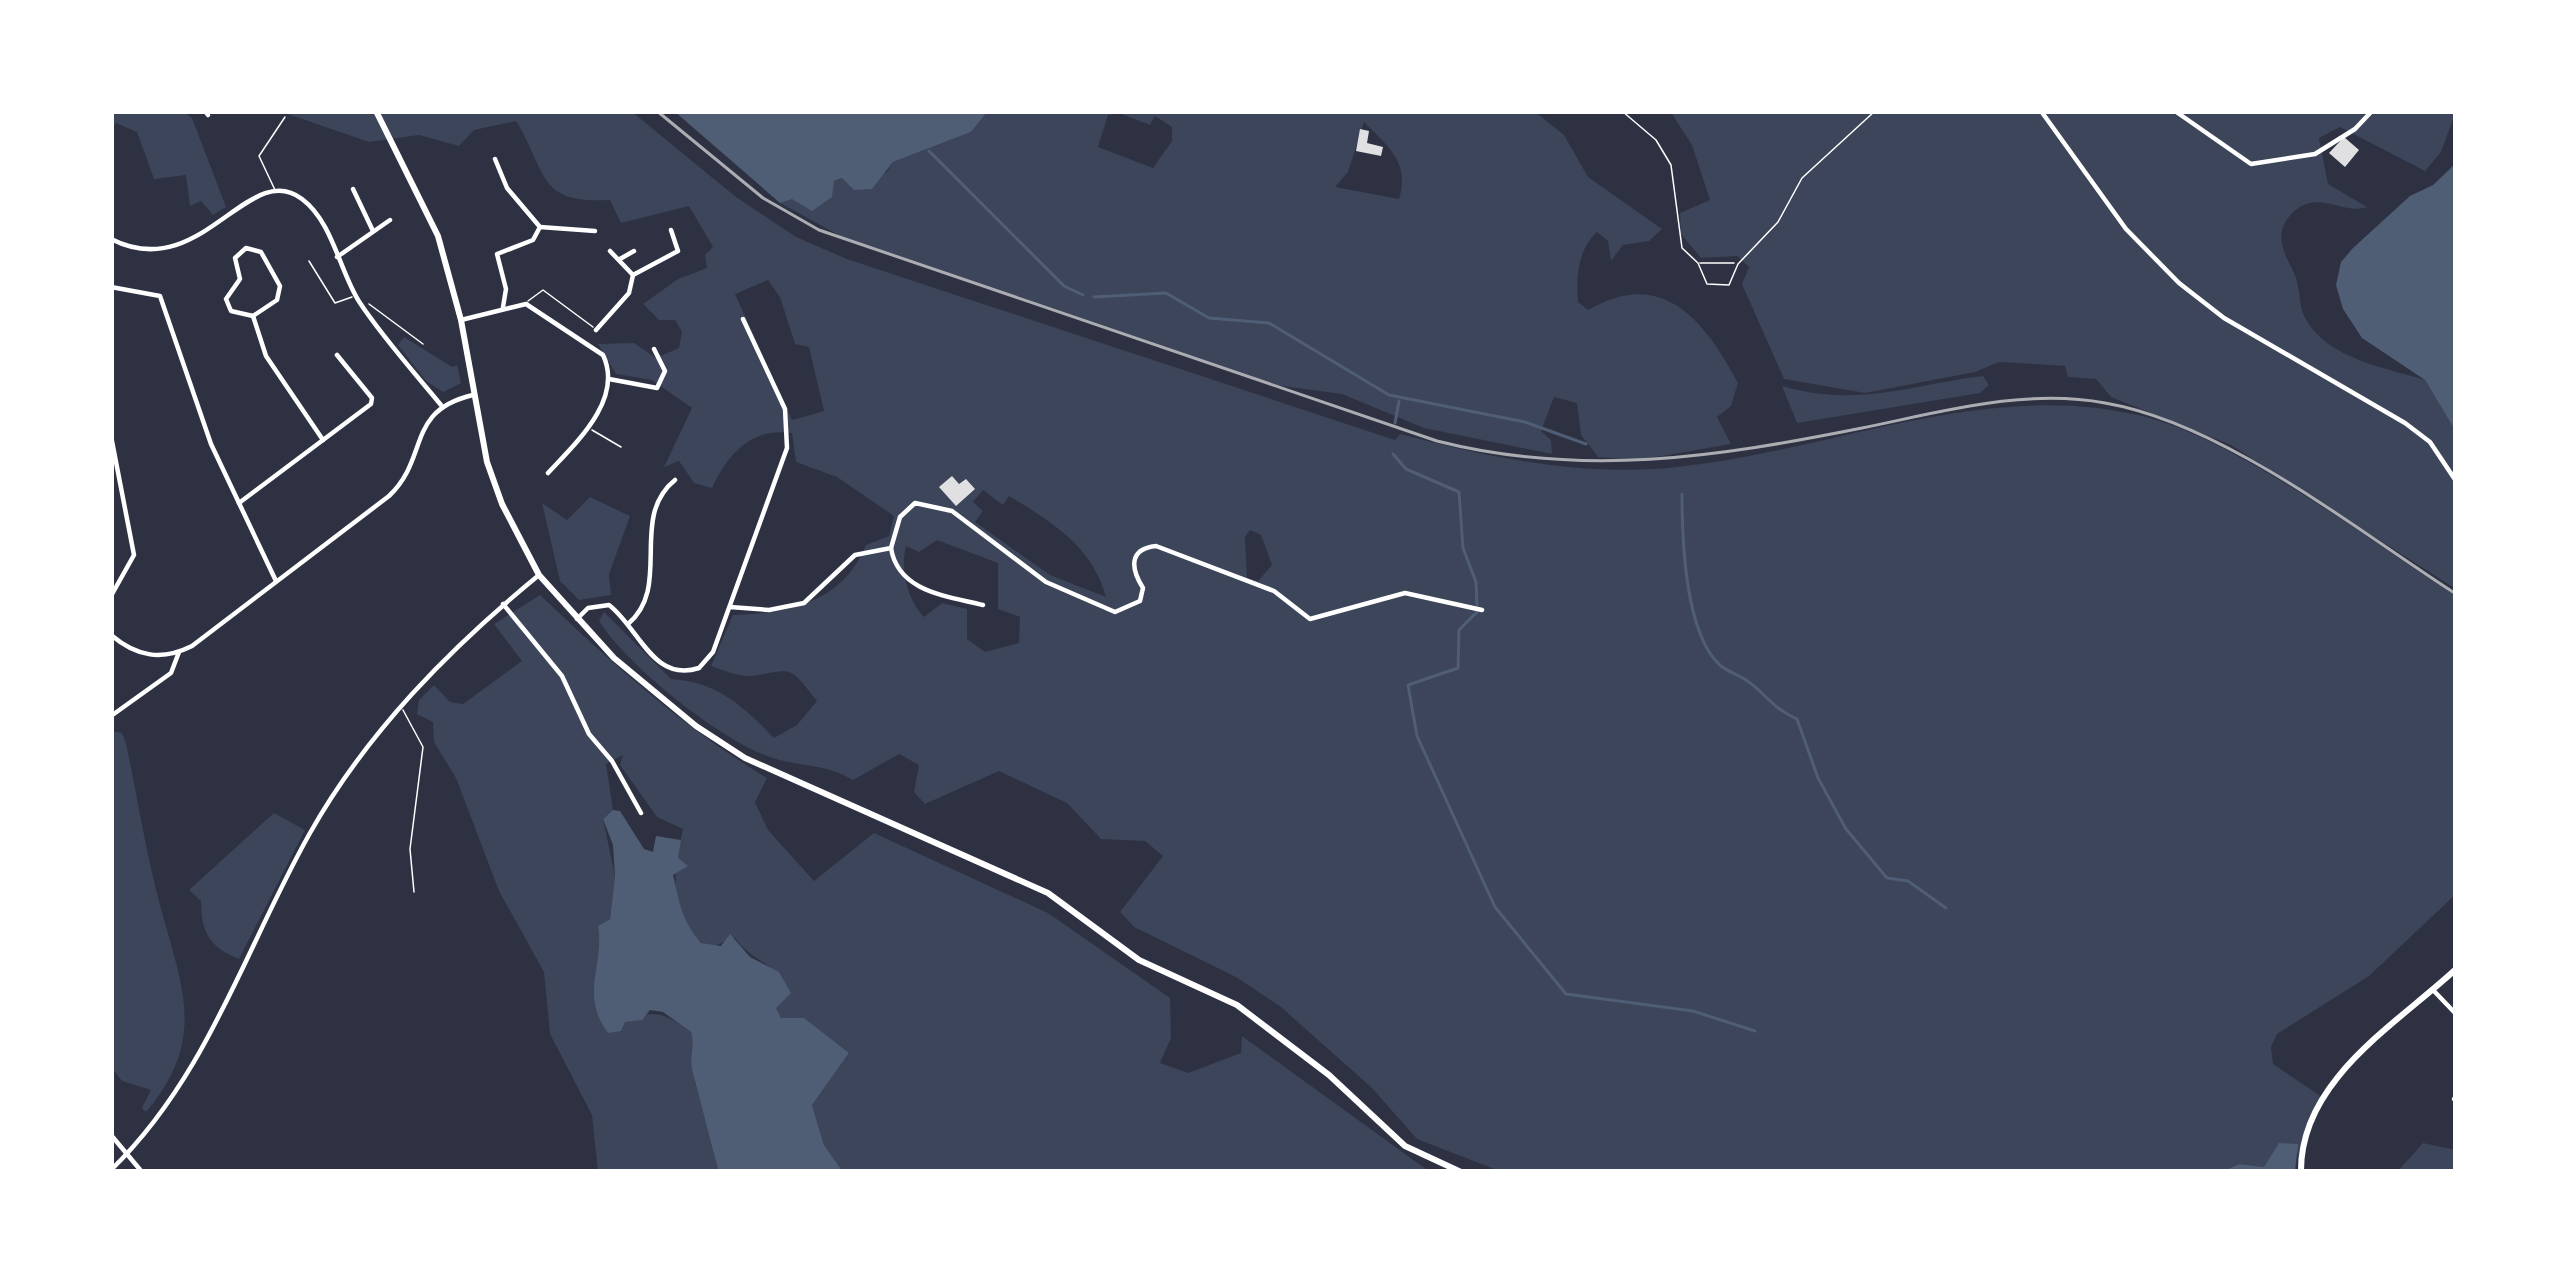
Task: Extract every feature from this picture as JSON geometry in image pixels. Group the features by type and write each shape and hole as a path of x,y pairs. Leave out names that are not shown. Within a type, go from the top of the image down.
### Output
{"street":[{"path":"376,111 429,213 461,320 473,394 502,504 539,575 576,619 669,705 724,745 783,778 1048,893 1139,960 1255,1016 1405,1146 1462,1172"},
{"path":"2041,111 2156,263 2224,318 2405,423 2430,442 2456,481"},
{"path":"2175,111 2216,145 2252,164 2315,154 2355,129 2372,111"},
{"path":"495,159 507,188 540,227 596,231"},
{"path":"353,189 373,231"},
{"path":"111,239 155,251 181,246 248,200 275,190 307,203 355,294 441,405"},
{"path":"337,256 390,220"},
{"path":"502,307 506,289 496,254 533,240 540,227"},
{"path":"596,330 629,293 633,275 678,251 671,230"},
{"path":"246,248 261,252 280,286 277,300 254,316 231,311 226,299 240,279 235,258 246,248"},
{"path":"610,251 633,275"},
{"path":"620,259 634,251"},
{"path":"111,287 156,292 203,424 276,581"},
{"path":"461,320 526,304 602,355 609,379 588,428 548,473"},
{"path":"254,316 266,356 323,440"},
{"path":"576,619 603,604 628,624 659,663 686,672 699,668 713,652 787,448 784,409 743,319"},
{"path":"609,379 657,388 665,371 654,349"},
{"path":"238,502 373,398 337,355"},
{"path":"111,635 132,650 154,656 179,652 398,487 425,423 441,405 473,394"},
{"path":"111,436 134,555 111,596"},
{"path":"628,624 639,612 651,580 648,533 655,506 675,480"},
{"path":"982,605 916,586 898,568 891,548 905,508 928,503 960,516 1046,582 1115,612 1140,602 1143,589 1132,571 1134,557 1156,546 1274,591 1318,620 1405,593 1482,610"},
{"path":"730,607 769,610 804,603 855,555 891,548"},
{"path":"111,1170 130,1152 203,1050 312,828 401,706 503,604 539,575"},
{"path":"503,604 573,692 589,734 641,813"},
{"path":"111,716 171,673 179,652"},
{"path":"2301,1172 2308,1134 2331,1085 2456,969"},
{"path":"2433,990 2456,1014"},
{"path":"111,1135 130,1152 142,1172"}],"lane":[{"path":"1622,111 1655,140 1671,165 1676,231 1682,248 1698,263 1707,284 1721,287 1729,285 1738,264 1778,222 1802,178 1875,111"},
{"path":"275,190 259,156 285,117"},
{"path":"309,261 335,303 355,294"},
{"path":"1698,263 1738,264"},
{"path":"526,304 543,290 596,330"},
{"path":"369,304 423,344"},
{"path":"588,428 621,447"},
{"path":"401,706 423,747 410,849 414,892"}],"shaded area":[{"path":"111,111 183,111 192,118 226,207 213,215 201,201 190,206 186,175 154,179 137,132 116,123 111,130"},
{"path":"279,111 631,111 736,197 796,237 847,259 1395,440 1400,434 1537,463 1606,469 1677,467 1909,421 2026,406 2084,407 2142,416 2179,428 2260,468 2456,596 2456,894 2369,976 2277,1034 2271,1047 2273,1064 2322,1097 2303,1140 2298,1172 2298,1153 2279,1147 2264,1167 2238,1164 2221,1172 1502,1172 1417,1139 1372,1088 1281,1007 1236,977 1134,927 1120,912 1163,856 1145,841 1101,839 1067,803 999,771 925,804 914,792 919,765 899,754 853,780 773,758 703,720 653,680 599,621 604,612 671,679 716,691 774,738 797,725 817,701 794,675 783,671 746,676 711,666 733,615 774,612 828,592 856,564 866,545 889,536 894,516 837,477 796,462 792,433 753,439 725,464 712,488 694,483 679,461 664,467 692,408 652,380 616,374 598,344 634,343 656,358 679,348 682,332 675,320 659,320 643,304 678,279 707,268 705,255 713,247 689,206 621,223 610,200 586,200 557,191 516,121 474,130 459,146 419,135 369,142","holes":["768,280 780,297 795,344 809,347 824,411 792,420 735,294","983,490 1003,505 1009,496 1055,526 1091,563 1106,597 1050,575 975,522 983,511 973,502","1250,530 1261,535 1272,565 1258,581 1247,578 1245,537","937,540 998,563 998,609 1020,617 1019,643 985,652 967,639 967,609 942,603 924,617 909,593 905,574 906,546 919,552"]},
{"path":"674,111 988,111 971,132 893,162 872,189 854,190 842,178 834,181 832,197 812,211 792,199 780,203"},
{"path":"988,111 1534,111 1564,135 1588,177 1662,229 1649,241 1623,245 1611,261 1608,241 1597,232 1580,264 1578,302 1588,310 1639,294 1679,307 1696,321 1738,383 1731,406 1717,417 1731,444 1639,460 1598,457 1581,435 1577,403 1554,397 1541,431 1551,440 1552,454 1424,428 1342,394 1275,385 844,238 780,203 842,178 886,173 893,162 971,132","holes":["1119,113 1150,125 1155,116 1172,127 1172,141 1153,168 1098,147 1108,115","1364,122 1389,147 1399,165 1399,199 1335,187 1348,172"]},
{"path":"1670,111 2456,111 2441,152 2425,171 2340,127 2319,138 2328,184 2367,207 2306,204 2289,217 2282,241 2303,313 2315,332 2358,360 2425,380 2456,432 2456,589 2231,445 2111,397 2096,379 2068,377 2065,366 1999,362 1975,372 1865,393 1784,379 1742,284 1749,267 1737,256 1701,258 1681,234 1680,213 1710,200 1692,145"},
{"path":"2456,163 2456,432 2425,380 2362,338 2343,309 2336,285 2341,262 2353,248 2410,196 2433,185"},
{"path":"404,337 452,367 457,365 461,383 443,392 426,381 398,345"},
{"path":"1983,376 1989,385 1980,393 1797,423 1782,386 1860,395"},
{"path":"590,497 630,516 609,574 611,595 579,600 560,581 542,503 567,520"},
{"path":"540,595 676,715 767,778 755,802 768,830 814,881 874,833 1048,913 1170,998 1171,1038 1160,1063 1188,1073 1241,1053 1242,1036 1430,1172 843,1172 824,1145 812,1105 849,1053 781,1018 775,1008 784,986 780,978 735,938 709,948 685,924 676,894 683,829 657,817 620,765 623,755 606,764 613,810 603,819 615,876 610,919 598,926 625,1022 659,1015 691,1032 692,1070 719,1172 598,1172 592,1115 550,1034 544,972 499,891 456,778 434,742 433,722 417,714 419,700 434,685 450,702 463,704 522,661 494,624"},
{"path":"111,731 122,733 126,743 185,1012 177,1060 146,1112 142,1108 151,1090 122,1081 111,1067"},
{"path":"613,810 620,811 644,849 653,852 656,836 681,840 678,858 688,866 673,875 684,917 701,943 721,946 730,934 750,957 779,972 791,993 776,1008 781,1018 804,1018 849,1053 812,1105 824,1145 843,1172 719,1172 692,1070 691,1032 663,1012 650,1010 642,1020 625,1022 621,1031 608,1033 594,992 598,926 610,919 615,876 613,845 603,819"},
{"path":"274,813 305,830 239,959 209,937 201,901 189,890"},
{"path":"2279,1143 2298,1144 2295,1172 2221,1172 2239,1164 2264,1167"},
{"path":"2423,1143 2456,1150 2456,1172 2397,1172"}],"building":[{"path":"1360,129 1369,131 1367,143 1383,147 1381,156 1356,151"},
{"path":"2344,137 2359,150 2345,167 2329,153"},
{"path":"952,476 959,484 966,479 975,489 956,506 939,487"}],"waterway":[{"path":"929,151 1064,286 1083,295"},
{"path":"1094,297 1166,293 1209,318 1269,323 1389,395 1525,422 1586,444"},
{"path":"1395,423 1399,401"},
{"path":"1393,454 1406,469 1459,492 1463,548 1476,582 1477,605"},
{"path":"1682,494 1688,585 1709,652 1721,666 1797,719 1818,778 1846,829 1887,878 1908,881 1946,908"},
{"path":"1477,612 1459,630 1458,668 1408,685 1417,736 1495,907 1566,994 1693,1011 1755,1031"}],"railway":[{"path":"657,111 763,198 819,230 1437,441 1545,459 1650,459 1755,447 2013,400 2105,403 2150,414 2241,455 2456,594"}]}
